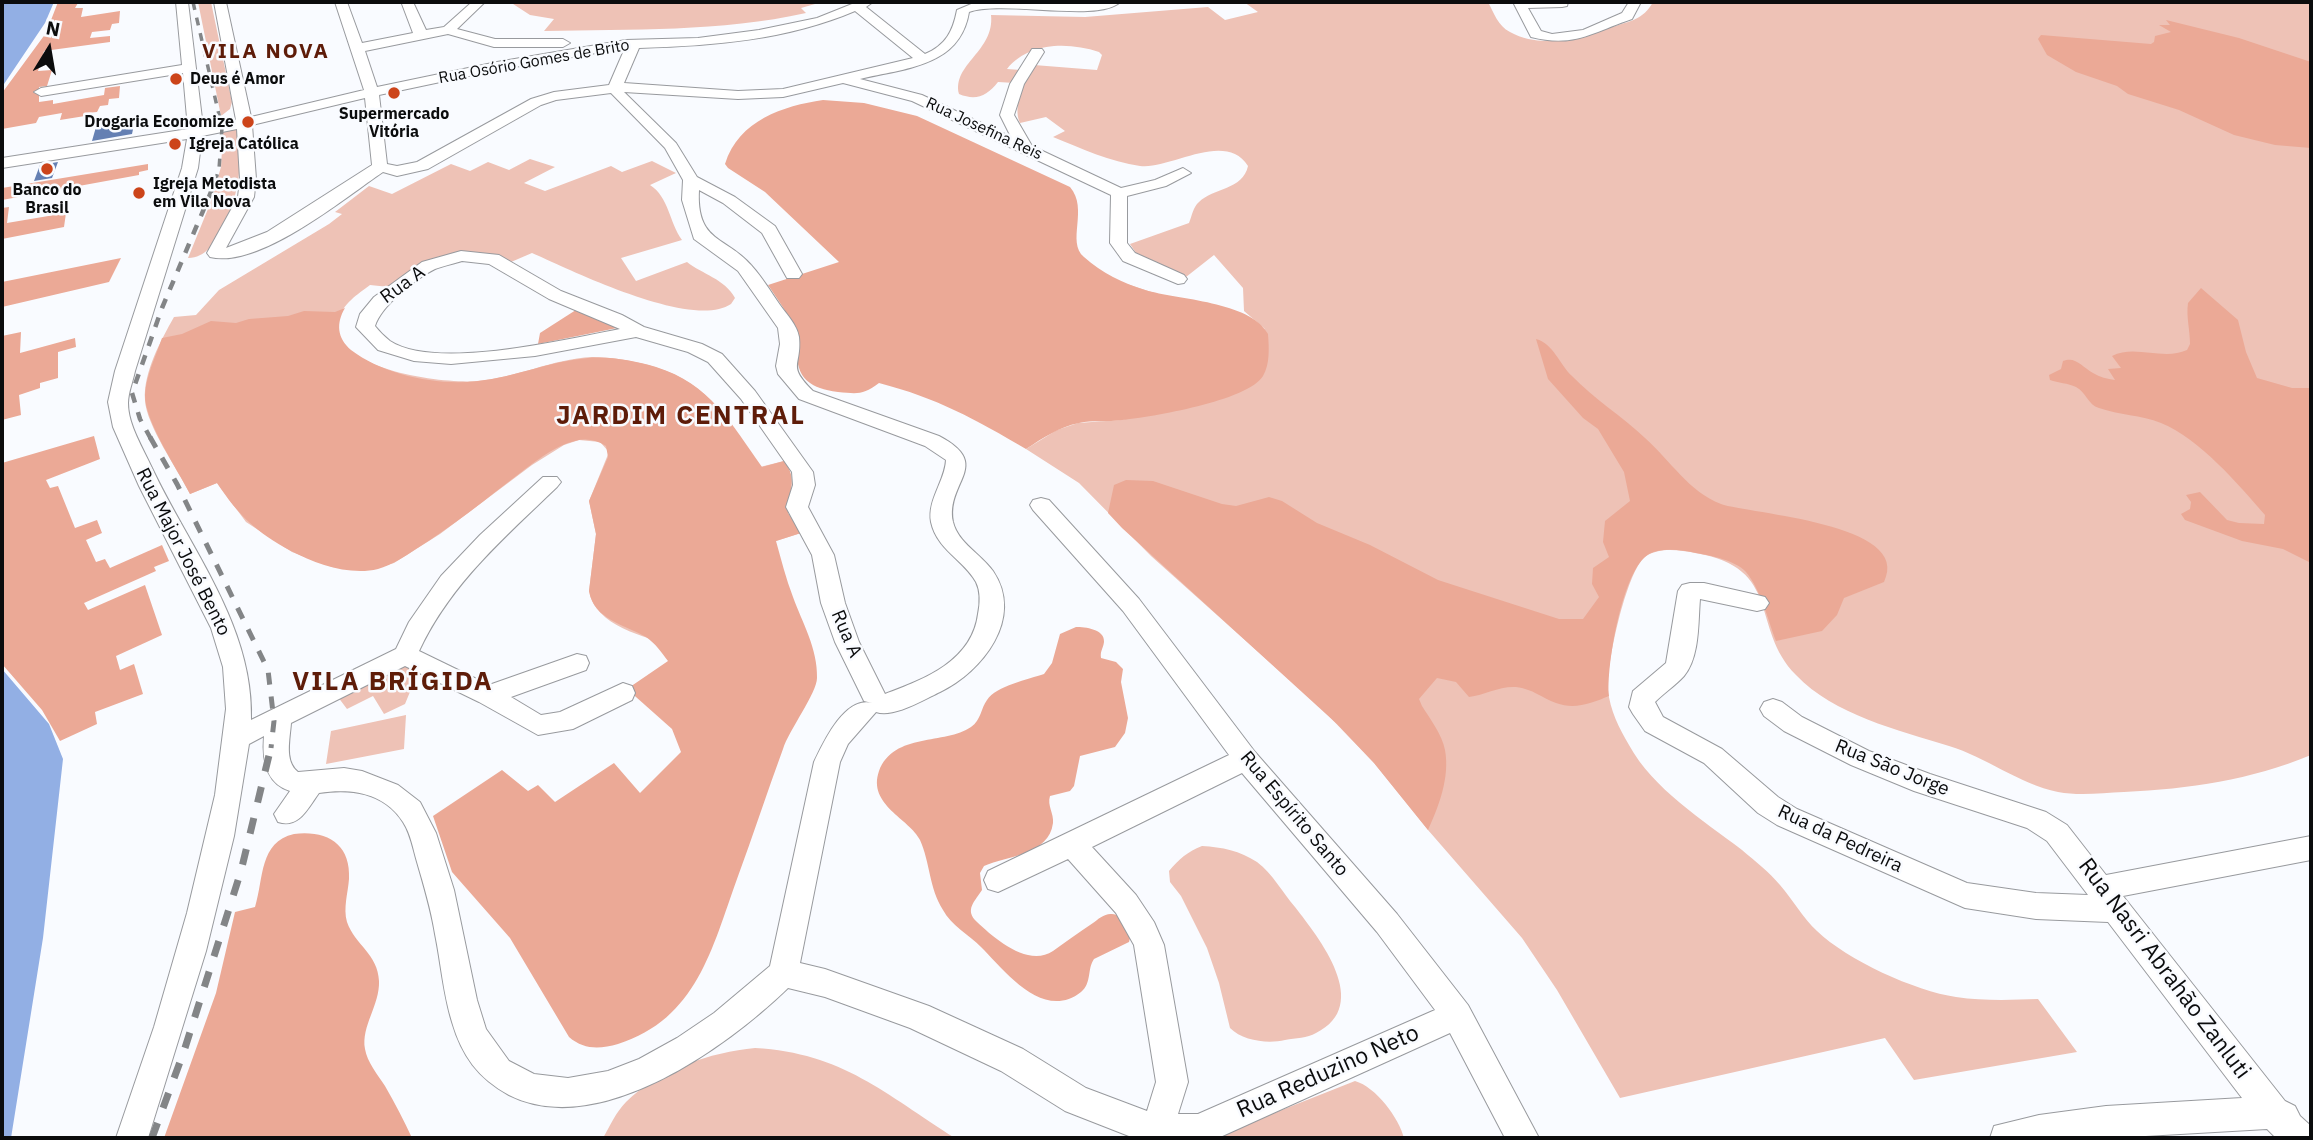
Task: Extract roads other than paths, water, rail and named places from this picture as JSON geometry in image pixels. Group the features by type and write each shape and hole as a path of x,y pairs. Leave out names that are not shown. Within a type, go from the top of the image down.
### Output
{"street":[{"name":"Rua Major José Bento","path":"132,1138 153,1080 191,954 227,804 237,738 235,667 228,640 130,444 119,414 118,402 125,371 190,168 188,68 182,2"},
{"path":"224,2 250,183 242,211 215,252 227,256 302,219 380,167 402,171 426,165 545,98 615,88 755,95 783,93 920,60 953,41 960,28 963,10 971,6 991,3 1054,5 1114,2"},
{"path":"341,2 372,92 380,167"},
{"path":"448,30 479,2"},
{"path":"1562,3 1520,3 1536,34 1552,38 1585,34 1601,24 1625,17 1635,2"},
{"path":"408,4 421,35"},
{"path":"862,4 920,60"},
{"name":"Rua Osório Gomes de Brito","path":"242,116 497,66 630,44 698,43 759,34 821,21 862,4"},
{"path":"357,48 448,30 499,44 630,44 615,88 619,95 671,146 691,180 729,200 769,230 793,274"},
{"path":"1025,148 1007,115 1017,85 1037,52"},
{"path":"917,87 920,60"},
{"path":"41,92 188,68"},
{"name":"Rua Josefina Reis","path":"844,79 917,87 1025,148 1119,193"},
{"path":"2,163 190,132 242,116"},
{"path":"1178,279 1129,257 1123,251 1119,243 1119,193 1160,183 1183,173"},
{"path":"279,719 276,751 279,768 290,780 311,783 342,779 363,782 393,795 411,811 423,834 442,893 466,1021 482,1052 506,1082 534,1098 563,1105 576,1105 605,1100 628,1090 699,1048 737,1018 783,973 827,762 838,738 874,703 928,687 972,660 984,639 991,616 989,585 984,575 960,552 942,522 943,507 956,459 949,450 932,442 806,395 798,389 784,363 789,338 787,328 744,267 700,235 690,200 691,180"},
{"name":"Rua A","path":"637,331 517,352 443,360 416,357 392,350 375,340 365,327 369,314 380,301 411,276 441,261 469,256 502,262 547,292 616,319 637,331 695,348 718,360 798,465 805,482 797,507 822,555 833,603 874,703"},
{"path":"237,738 405,655 416,628 442,588 550,482"},
{"name":"Rua Espírito Santo","path":"1041,505 1131,605 1246,759 1387,923 1457,1015 1523,1138"},
{"name":"Rua da Pedreira","path":"1757,603 1704,591 1695,590 1689,594 1678,666 1643,698 1643,708 1654,724 1713,756 1768,805 1787,817 1944,887 1988,900 2036,906 2108,898"},
{"path":"405,655 488,695 531,723 542,726 564,722 623,693"},
{"path":"488,695 577,663"},
{"name":"Rua São Jorge","path":"1773,709 1793,724 1860,758 1923,783 2018,814"},
{"path":"998,880 1246,759"},
{"path":"288,814 311,783"},
{"name":"Rua Nasri Abrahão Zanluti","path":"2018,814 2036,820 2057,833 2274,1113 2299,1138"},
{"path":"783,973 825,983 918,1016 1012,1060 1076,1100 1157,1131 1171,1082 1149,945 1142,928 1125,905 1072,844"},
{"path":"2108,898 2311,848"},
{"name":"Rua Reduzino Neto","path":"1157,1131 1199,1130 1457,1015"},
{"path":"2006,1138 2040,1131 2154,1117 2274,1113 2311,1128"}],"water":[{"path":"2,2 54,2 45,23 2,87"},
{"path":"2,669 49,724 63,759 43,938 11,1138 2,1138"}],"railway":[{"path":"193,2 222,128 219,169 211,194"},
{"path":"151,439 140,419 132,393 162,308 211,192"},
{"path":"150,437 177,484 268,670 274,721 271,748"},
{"path":"152,1138 184,1051 241,871 271,747"}],"place":[{"name":"Deus é Amor","path":"176,79"},
{"name":"Supermercado Vitória","path":"394,93"},
{"name":"Drogaria Economize","path":"248,122"},
{"name":"Igreja Católica","path":"175,144"},
{"name":"Banco do Brasil","path":"47,169"},
{"name":"Igreja Metodista em Vila Nova","path":"139,193"}],"district":[{"name":"VILA NOVA","path":"266,52"},
{"name":"JARDIM CENTRAL","path":"681,416"},
{"name":"VILA BRÍGIDA","path":"393,682"}]}
